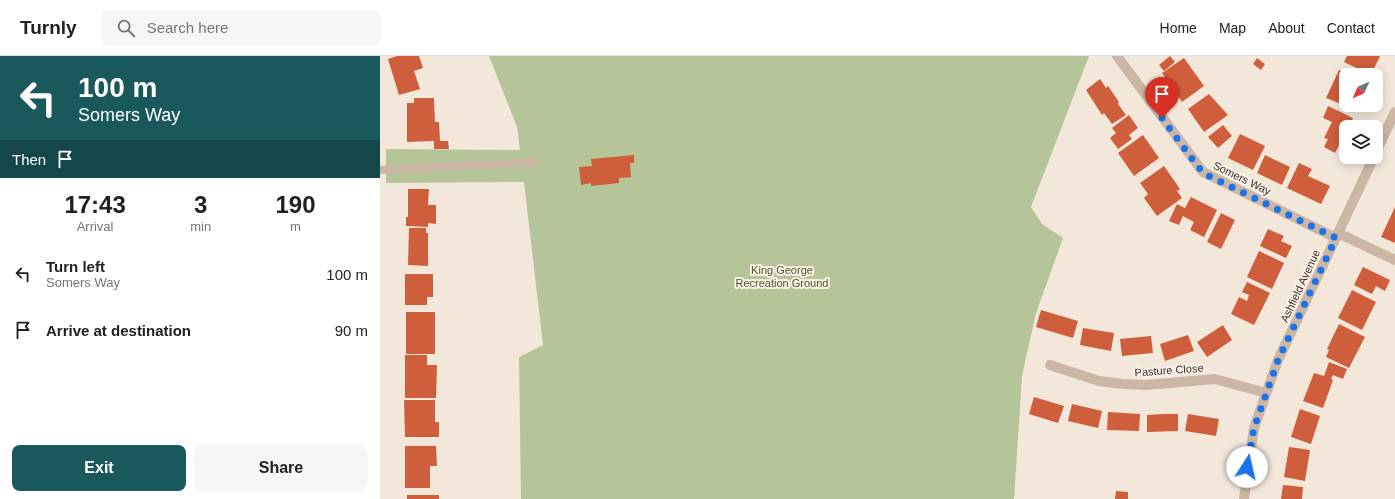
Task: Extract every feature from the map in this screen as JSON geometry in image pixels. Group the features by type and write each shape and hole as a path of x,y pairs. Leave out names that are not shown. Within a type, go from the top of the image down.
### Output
{"street":[{"name":"Somers Way","path":"1117,56 1203,172 1336,236 1395,260"},
{"path":"1383,137 1395,112"},
{"name":"Ashfield Avenue","path":"1244,499 1254,428 1278,360 1371,164"},
{"name":"Pasture Close","path":"1050,365 1099,381 1147,385 1215,379 1266,393"}],"lane":[{"path":"380,170 534,162"}],"green space":[{"name":"King George Recreation Ground","path":"489,56 1089,56 1031,207 1042,224 1063,238 1036,313 1022,376 1014,499 521,499 519,357 543,345 524,182 386,183 386,149 520,150 517,127"}],"building":[{"path":"397,56 419,56 423,68 414,71 420,89 399,95 388,59"},
{"path":"1170,56 1175,62 1164,71 1159,65"},
{"path":"1347,56 1380,56 1374,68 1356,68 1344,62"},
{"path":"1184,58 1204,86 1182,102 1162,73"},
{"path":"1257,58 1265,64 1261,70 1253,64"},
{"path":"1339,70 1339,103 1326,98"},
{"path":"1100,79 1106,88 1108,86 1126,115 1112,124 1104,113 1102,115 1086,90"},
{"path":"1209,94 1228,115 1204,132 1188,109"},
{"path":"414,98 434,98 435,122 439,122 440,141 448,141 449,149 434,149 434,141 407,142 407,103 414,103"},
{"path":"1328,106 1353,118 1352,120 1339,120 1339,145 1335,153 1324,147 1328,139 1324,138 1332,122 1323,118"},
{"path":"1129,115 1138,128 1129,135 1132,139 1118,149 1110,138 1116,133 1112,128"},
{"path":"1223,125 1232,136 1218,148 1208,137"},
{"path":"1240,134 1265,146 1253,170 1228,158"},
{"path":"1143,135 1159,158 1134,176 1118,153"},
{"path":"634,155 634,163 630,163 631,177 619,178 619,183 591,186 591,183 581,185 579,167 592,166 591,159"},
{"path":"1265,155 1290,167 1282,185 1257,173"},
{"path":"1299,163 1312,169 1308,176 1330,186 1321,204 1287,188"},
{"path":"1164,166 1180,189 1177,191 1182,198 1157,216 1144,198 1148,194 1140,183"},
{"path":"408,189 429,189 428,205 436,205 436,224 428,223 428,227 406,226 406,217 408,217"},
{"path":"1191,197 1217,210 1204,237 1190,230 1194,222 1183,216 1179,225 1169,221 1177,204 1185,208"},
{"path":"1395,207 1395,243 1381,237"},
{"path":"1221,213 1235,220 1221,249 1207,242"},
{"path":"409,228 426,228 426,233 428,233 428,266 408,265"},
{"path":"1268,229 1284,236 1281,241 1292,246 1286,258 1260,246"},
{"path":"1259,251 1284,263 1272,289 1247,277"},
{"path":"1363,267 1390,280 1385,291 1376,286 1372,294 1354,285"},
{"path":"405,274 433,274 433,297 427,297 427,305 405,305"},
{"path":"1247,282 1270,293 1254,325 1231,314 1239,297 1247,301 1249,295 1242,292"},
{"path":"1352,290 1376,302 1362,330 1338,318"},
{"path":"1041,310 1078,321 1073,338 1036,327"},
{"path":"406,312 435,312 435,354 406,354"},
{"path":"1339,324 1365,337 1349,368 1326,357 1329,350 1327,349"},
{"path":"1223,325 1232,340 1207,357 1197,342"},
{"path":"1083,328 1114,333 1111,351 1080,345"},
{"path":"1188,335 1194,351 1165,361 1160,344"},
{"path":"1151,336 1153,353 1122,356 1120,339"},
{"path":"405,355 427,355 427,365 437,365 436,398 405,398"},
{"path":"1329,362 1347,369 1343,379 1333,375 1331,379 1333,380 1323,408 1303,401 1314,373 1324,376"},
{"path":"1034,397 1064,406 1058,423 1029,414"},
{"path":"404,400 435,400 435,422 439,422 439,437 405,437"},
{"path":"1072,404 1102,411 1098,428 1068,421"},
{"path":"1300,409 1320,416 1311,444 1291,437"},
{"path":"1108,412 1140,414 1139,431 1107,430"},
{"path":"1178,414 1178,431 1147,432 1147,415"},
{"path":"1188,414 1219,419 1216,436 1185,431"},
{"path":"405,446 436,446 437,466 430,466 430,488 405,488"},
{"path":"1289,447 1310,450 1305,481 1284,477"},
{"path":"1283,485 1303,487 1302,499 1281,499"},
{"path":"1116,491 1128,492 1128,499 1115,499"},
{"path":"407,495 439,495 439,499 407,499"}],"route":[{"path":"1162,118 1199,168 1207,175 1336,238 1278,360 1254,428 1247,467"}]}
